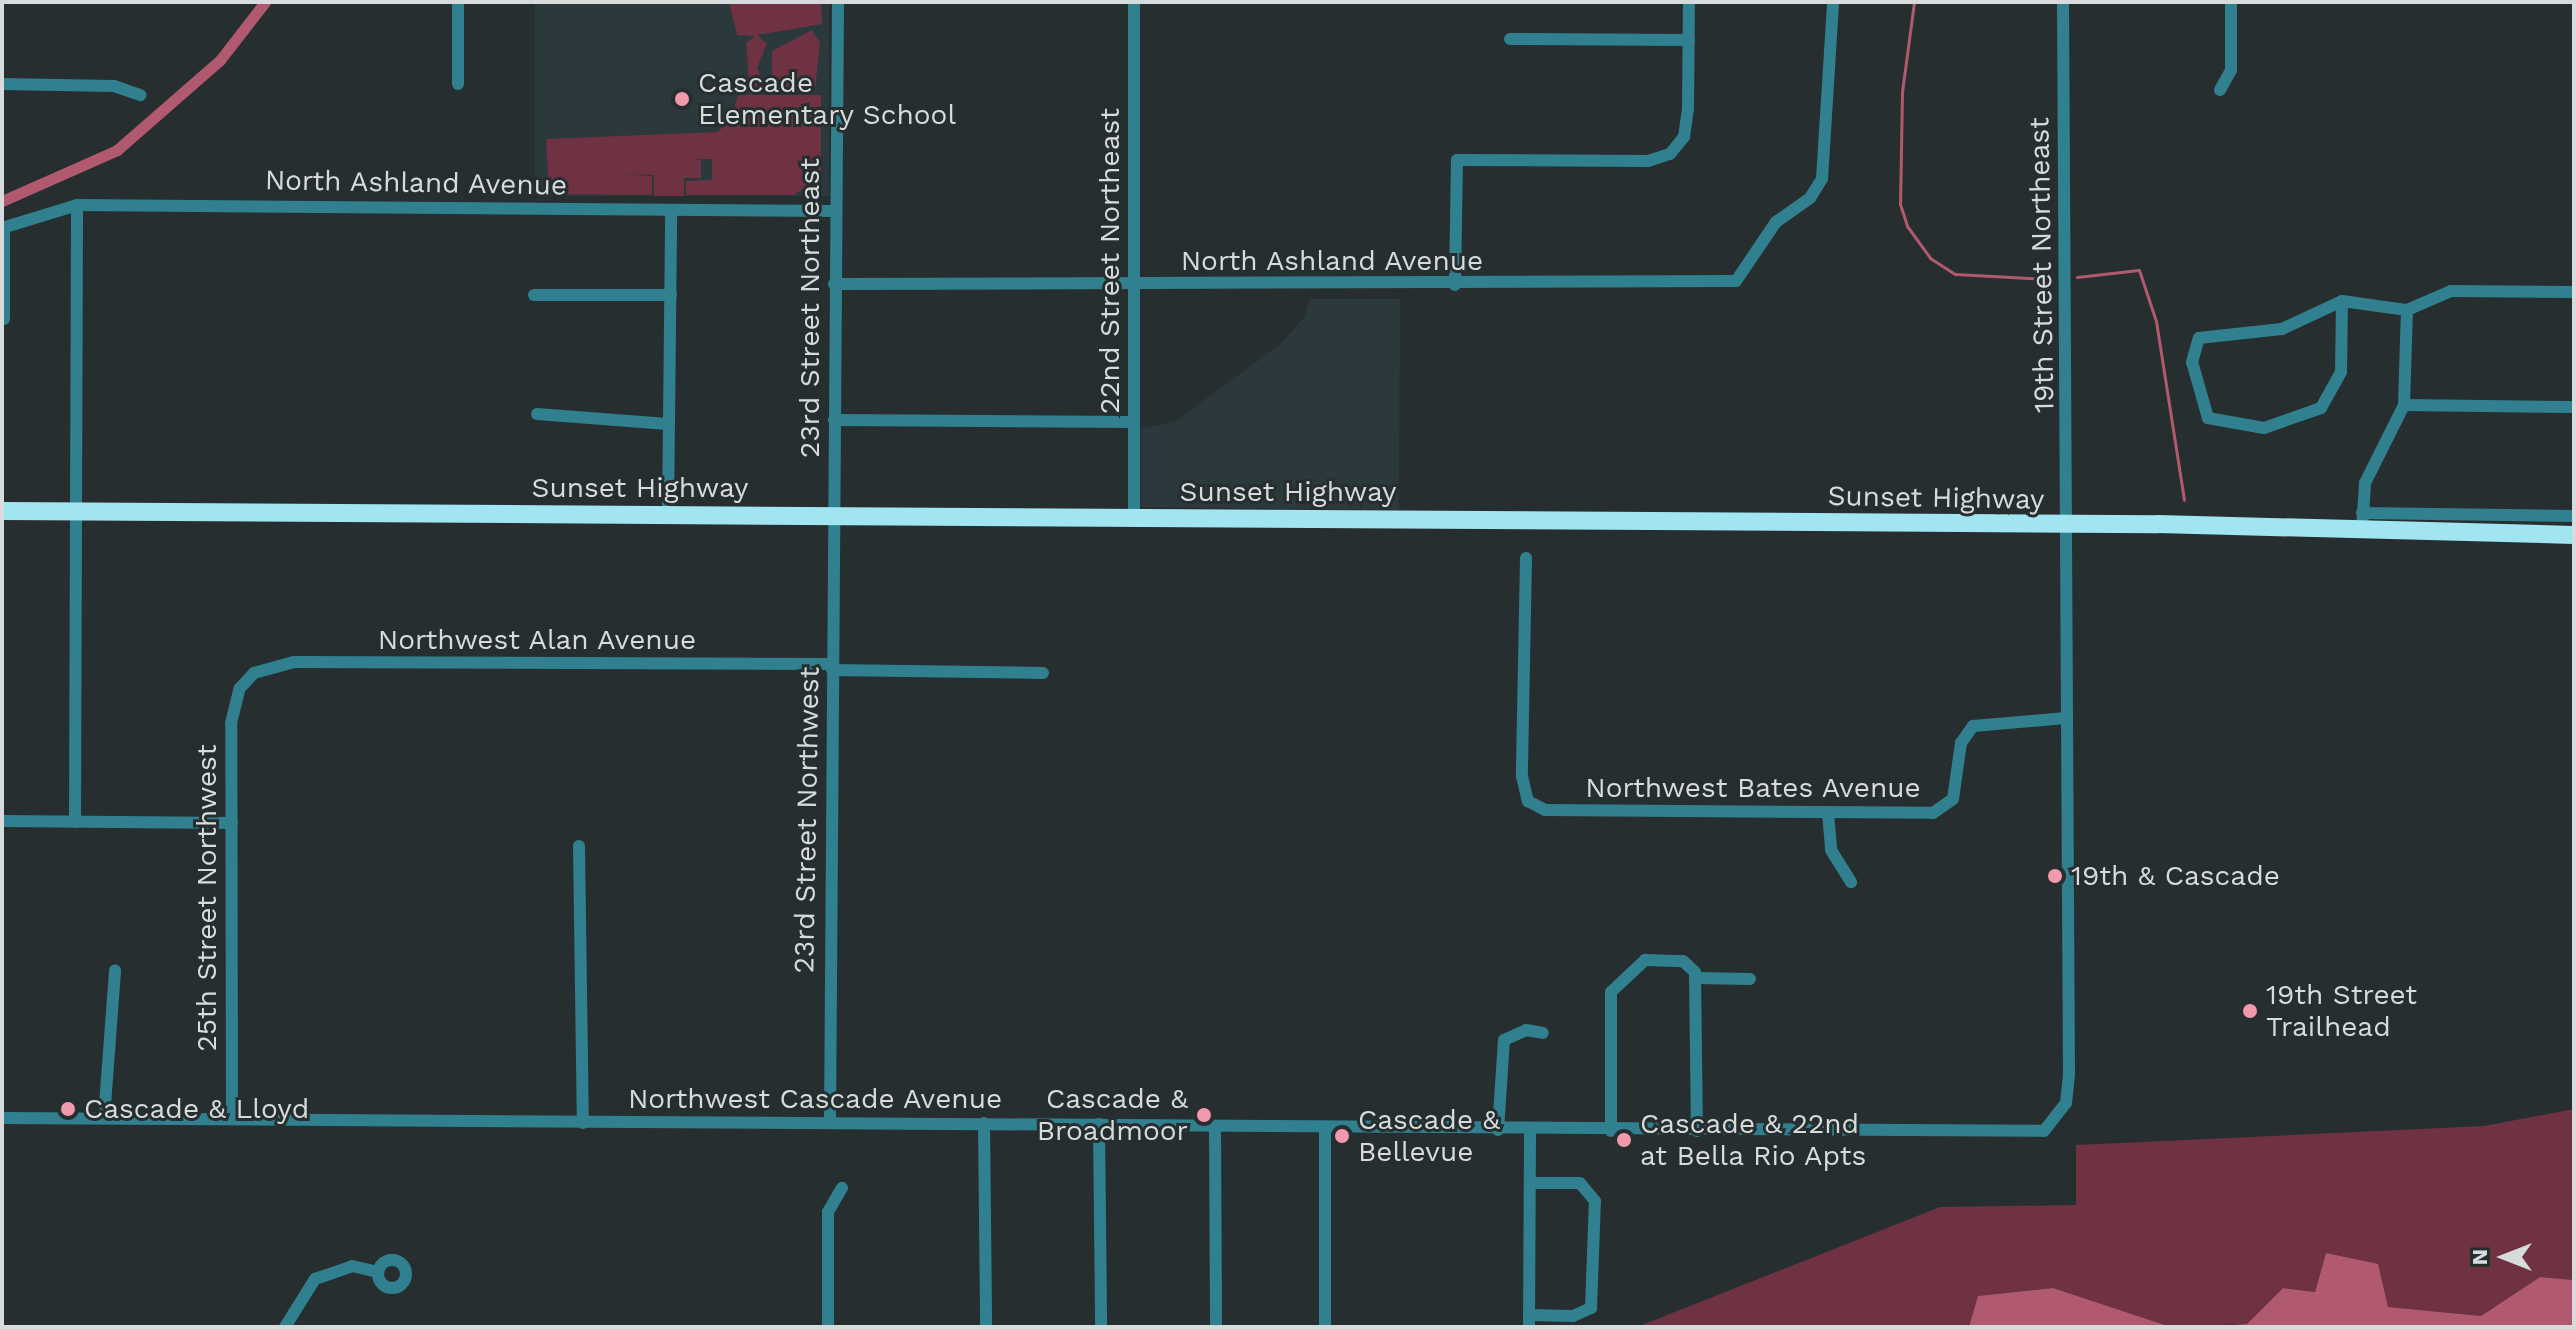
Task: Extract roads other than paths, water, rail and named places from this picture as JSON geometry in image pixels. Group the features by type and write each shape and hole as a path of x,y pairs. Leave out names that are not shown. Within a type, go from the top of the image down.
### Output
{"highway":[{"name":"Sunset Highway","path":"2,511 2070,527 2362,522 2574,535"}],"street":[{"path":"458,2 458,84"},
{"name":"23rd Street Northeast","path":"833,518 838,2"},
{"name":"22nd Street Northeast","path":"1134,2 1134,520"},
{"path":"1455,285 1457,160 1648,161 1670,154 1684,137 1689,2"},
{"name":"North Ashland Avenue","path":"834,284 1723,284 1748,273 1776,222 1822,179 1833,2"},
{"name":"19th Street Northeast","path":"2057,1122 2069,1075 2066,718 2070,527 2063,2"},
{"path":"2220,90 2231,70 2231,2"},
{"path":"1510,39 1689,40"},
{"path":"2,84 114,86 140,95"},
{"path":"75,822 77,205"},
{"name":"North Ashland Avenue","path":"3,228 77,205 834,211"},
{"path":"668,516 671,211"},
{"path":"3,228 4,319"},
{"path":"2342,301 2341,372 2321,408 2264,428 2208,418 2192,362 2199,338 2282,329 2342,301 2407,310 2427,296 2574,292"},
{"path":"534,295 671,295"},
{"path":"2362,522 2365,483 2404,405 2407,310"},
{"path":"2404,405 2574,407"},
{"path":"537,414 668,424"},
{"path":"834,420 1133,422"},
{"name":"Sunset Highway","path":"2362,522 2574,516"},
{"name":"23rd Street Northwest","path":"830,1122 833,518"},
{"name":"Northwest Bates Avenue","path":"1526,558 1523,785 1533,805 1567,812 1940,811 1953,799 1961,743 1973,726 2066,718"},
{"name":"Northwest Alan Avenue","path":"246,680 294,662 832,667 1043,673"},
{"name":"25th Street Northwest","path":"232,1119 232,709 246,680"},
{"path":"1828,813 1831,850 1851,882"},
{"path":"2,821 232,823"},
{"path":"579,846 583,1123"},
{"path":"1611,1131 1611,992 1645,960 1683,961 1695,978 1697,1131"},
{"path":"104,1118 115,970"},
{"path":"1695,978 1750,979"},
{"path":"1498,1130 1504,1040 1526,1030 1543,1033"},
{"name":"Northwest Cascade Avenue","path":"2,1118 984,1123 2028,1135 2057,1122"},
{"path":"984,1123 986,1327"},
{"path":"1099,1124 1101,1327"},
{"path":"1215,1126 1216,1327"},
{"path":"1325,1128 1325,1327"},
{"path":"1530,1131 1529,1321 1573,1316 1591,1308 1595,1215 1590,1188 1530,1183"},
{"path":"828,1327 828,1212 842,1188"},
{"path":"285,1327 315,1279 352,1266 378,1272"}],"waterway":[{"path":"2,201 117,150 220,60 265,2"},
{"path":"1914,2 1902,92 1900,204 1907,226 1930,258 1955,274 2048,279"},
{"path":"2077,277 2139,270 2156,321 2184,500"}],"place":[{"name":"Cascade Elementary School","path":"682,99"},
{"name":"19th & Cascade","path":"2055,876"},
{"name":"19th Street Trailhead","path":"2250,1011"},
{"name":"Cascade & Lloyd","path":"68,1109"},
{"name":"Cascade & Broadmoor","path":"1204,1115"},
{"name":"Cascade & Bellevue","path":"1342,1136"},
{"name":"Cascade & 22nd at Bella Rio Apts","path":"1624,1140"}]}
